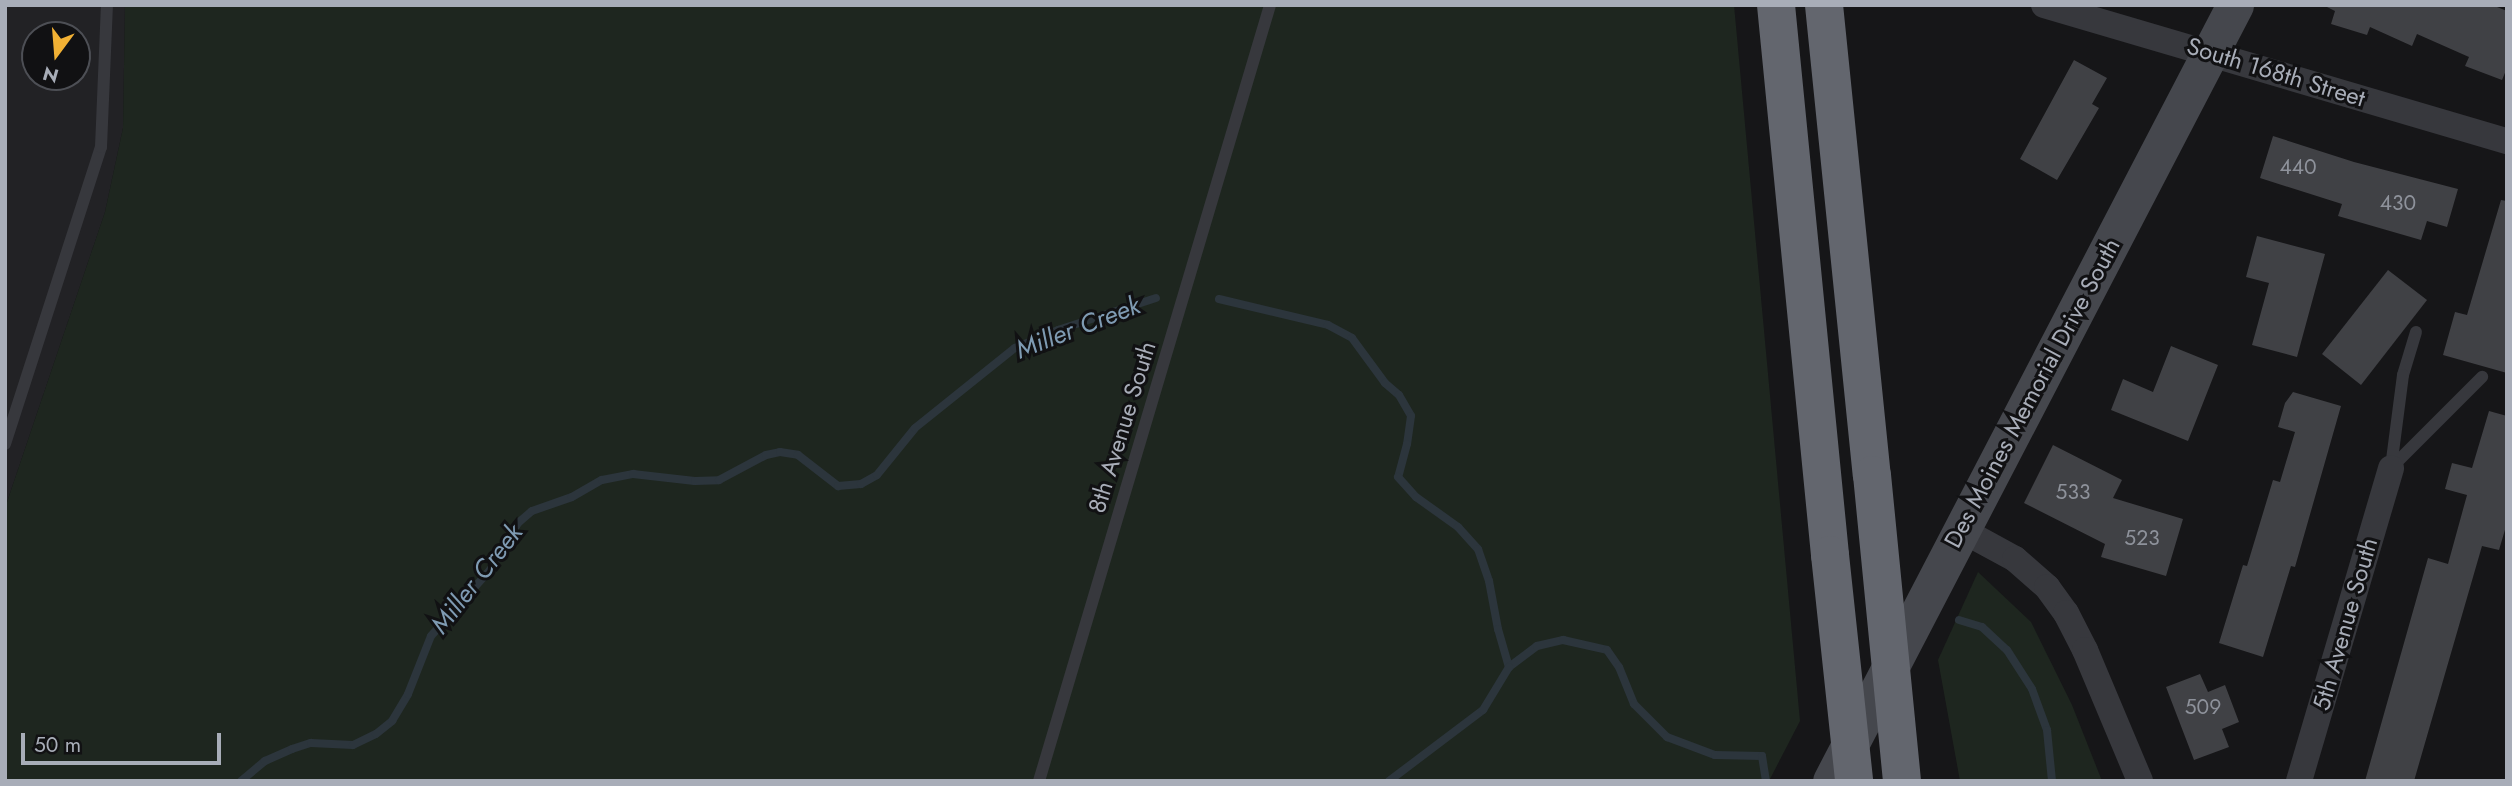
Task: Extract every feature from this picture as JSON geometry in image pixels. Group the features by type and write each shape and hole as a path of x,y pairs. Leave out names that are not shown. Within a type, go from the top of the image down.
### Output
{"highway":[{"path":"1777,15 1854,781"},
{"path":"1826,22 1902,781"}],"main road":[{"name":"Des Moines Memorial Drive South","path":"1831,781 2235,5"}],"street":[{"name":"South 168th Street","path":"2044,5 2507,141"},
{"name":"5th Avenue South","path":"2299,781 2391,468"},
{"path":"1960,529 2015,559 2047,587 2066,612 2085,650 2140,781"}],"lane":[{"path":"5,444 102,147 107,5"},
{"name":"8th Avenue South","path":"1039,781 1270,5"},
{"path":"2391,468 2403,374 2416,332"},
{"path":"2391,468 2482,377"}],"shaded area":[{"path":"5,5 125,5 123,128 105,212 5,508"},
{"path":"125,5 1734,5 1800,721 1769,781 5,781 5,508 105,212 123,128"},
{"path":"1978,572 2031,622 2072,705 2102,781 1960,781 1938,660"}],"building":[{"path":"2323,5 2492,5 2507,11 2507,68 2502,80 2465,66 2469,57 2417,34 2412,46 2370,27 2367,35 2331,24 2335,11"},
{"path":"2074,60 2107,78 2092,104 2099,108 2057,180 2020,159"},
{"path":"2273,136 2354,162 2458,189 2447,227 2427,221 2421,240 2338,216 2342,204 2260,178"},
{"path":"2501,200 2507,201 2507,373 2443,355 2455,312 2467,315"},
{"path":"2257,236 2325,254 2297,357 2252,345 2269,283 2246,277"},
{"path":"2388,270 2427,300 2361,385 2322,354"},
{"path":"2171,346 2218,365 2188,441 2111,410 2123,379 2153,392"},
{"path":"2293,392 2341,406 2295,567 2291,566 2263,657 2219,643 2243,565 2247,566 2273,480 2280,482 2295,432 2278,427 2285,403"},
{"path":"2489,411 2507,416 2507,523 2499,550 2482,546 2414,781 2365,781 2428,558 2448,564 2467,495 2445,489 2452,463 2472,468"},
{"path":"2053,445 2122,480 2113,498 2183,519 2166,576 2101,557 2105,544 2024,503"},
{"path":"2200,674 2208,692 2225,685 2239,722 2222,729 2229,747 2194,760 2166,687"}],"waterway":[{"name":"Miller Creek","path":"241,781 265,761 292,749 311,743 353,745 376,734 392,721 408,694 431,636 490,570 518,523 532,511 572,497 602,480 633,474 695,481 719,480 766,455 780,452 798,455 838,486 861,484 877,475 915,428 1015,348 1058,330 1156,298"},
{"name":"Miller Creek","path":"1219,299 1328,325 1352,338 1385,383 1399,395 1411,416 1398,477 1416,497 1458,527 1478,549 1489,581 1498,629 1509,667 1537,646 1563,640 1607,650 1619,667 1634,704 1667,737 1715,755 1762,756 1766,781"},
{"name":"Miller Creek","path":"1959,620 1982,627 2007,650 2032,689 2047,730 2052,781"},
{"path":"1389,781 1483,710 1509,667"}]}
